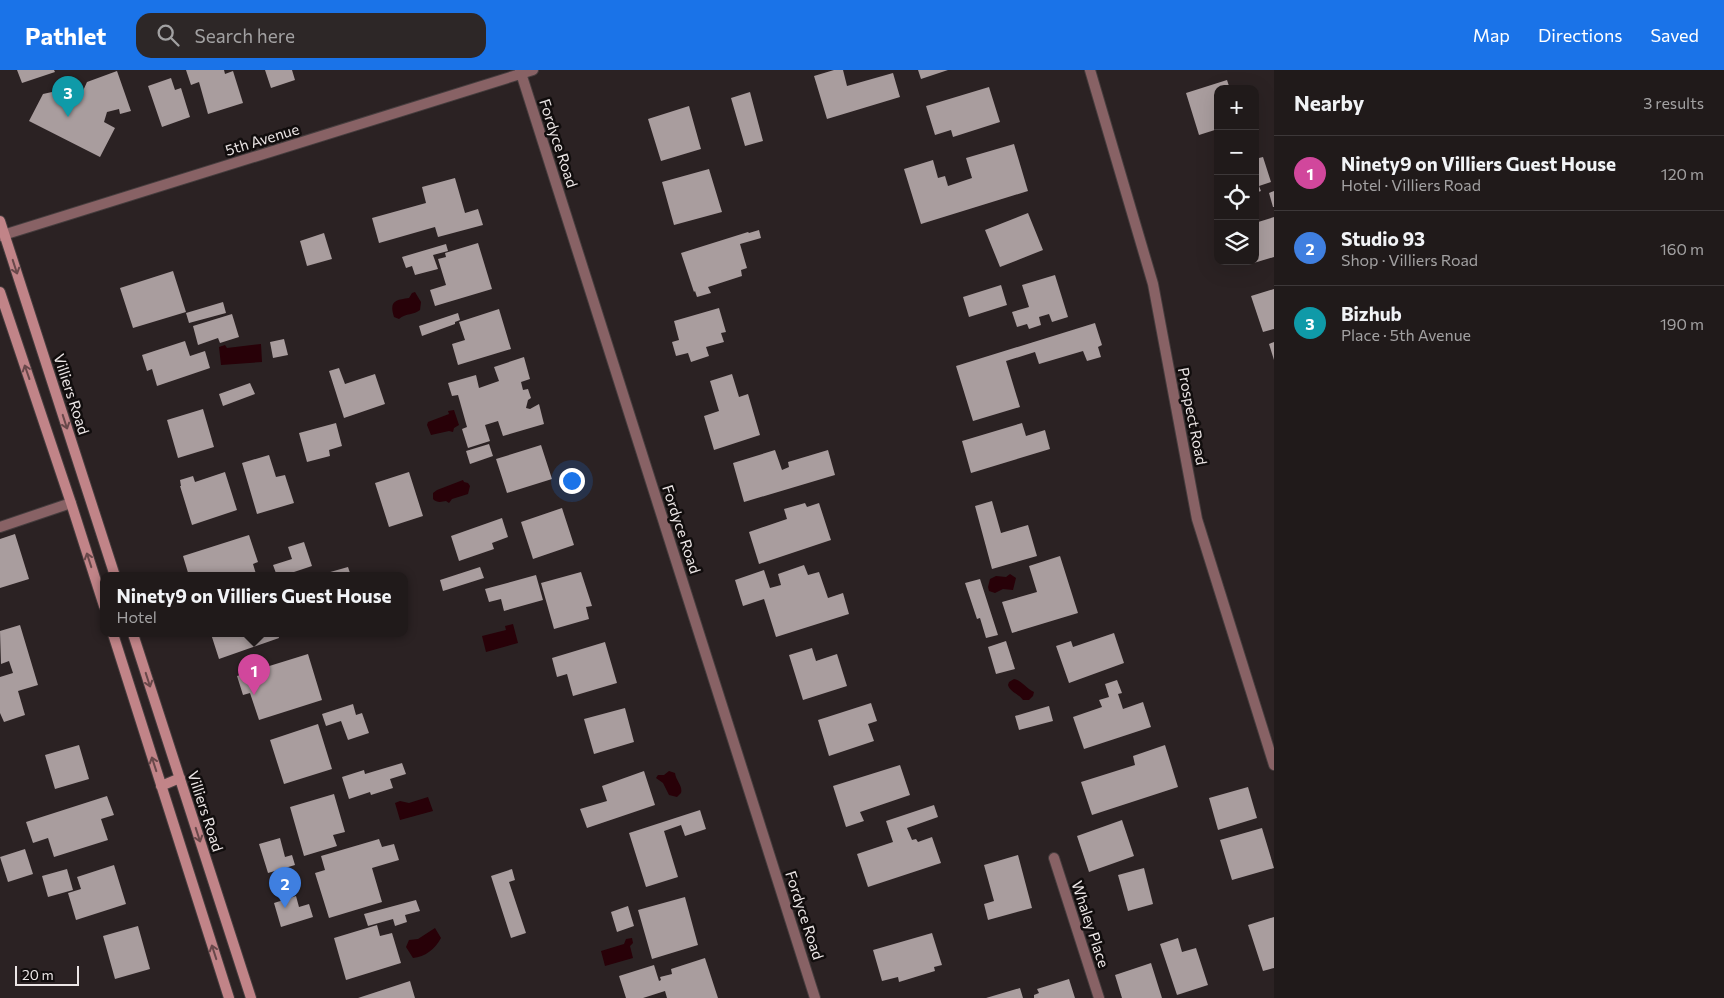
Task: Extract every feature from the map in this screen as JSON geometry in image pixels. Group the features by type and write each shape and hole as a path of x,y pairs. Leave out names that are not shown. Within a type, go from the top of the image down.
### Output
{"street":[{"name":"5th Avenue","path":"2,236 521,72 533,70"},
{"name":"Prospect Road","path":"1090,70 1153,284 1197,519 1274,765"},
{"name":"Fordyce Road","path":"521,72 815,998"},
{"name":"Villiers Road","path":"0,221 2,236 114,572"},
{"path":"0,292 100,593"},
{"path":"0,527 72,505 91,503"},
{"path":"114,637 229,998"},
{"name":"Villiers Road","path":"134,637 251,998"},
{"path":"161,786 180,778"},
{"name":"Whaley Place","path":"1054,858 1099,998"}],"shaded area":[{"path":"415,292 421,302 420,310 399,319 394,317 392,308 394,302 409,298"},
{"path":"261,344 262,362 221,365 219,347 225,345 227,348"},
{"path":"454,410 459,425 454,428 453,432 449,431 431,435 427,425 428,422 449,414 448,411"},
{"path":"463,480 470,486 468,494 452,499 449,503 446,501 438,502 433,499 433,493 437,490"},
{"path":"1010,574 1016,578 1013,590 1003,589 995,593 989,591 990,579 996,576 1006,577"},
{"path":"513,624 518,643 486,652 482,636 506,630 505,626"},
{"path":"1014,679 1034,692 1029,700 1023,700 1009,687 1009,682"},
{"path":"669,771 675,773 681,788 681,793 677,797 669,795 663,783 656,778 658,775 664,775"},
{"path":"428,797 433,811 400,820 395,803 400,801 409,803"},
{"path":"435,928 441,938 439,942 426,954 413,958 406,947 409,940 418,939"},
{"path":"632,938 633,943 630,946 633,958 605,966 601,951 624,944 626,939"}],"building":[{"path":"17,70 54,70 55,72 22,83"},
{"path":"186,70 224,70 225,74 233,71 243,103 208,114 199,82 191,85"},
{"path":"265,70 292,70 295,80 271,88"},
{"path":"834,70 843,70 847,86 893,73 900,97 827,119 814,76"},
{"path":"918,70 948,70 921,79"},
{"path":"117,71 131,111 120,114 119,109 107,112 104,122 115,128 100,157 29,121 43,94 52,92 77,104 87,82"},
{"path":"171,78 175,90 181,88 190,117 162,127 148,86"},
{"path":"1227,80 1229,85 1214,85 1214,130 1199,135 1186,93"},
{"path":"989,87 1000,122 953,137 951,130 935,135 926,106"},
{"path":"750,92 763,141 745,146 731,98"},
{"path":"689,106 701,149 661,161 648,119"},
{"path":"1014,144 1028,191 921,224 904,169 933,160 938,178 945,176 948,186 972,178 966,158"},
{"path":"1263,157 1271,182 1259,186 1259,175 1259,158"},
{"path":"709,169 722,212 674,225 662,182"},
{"path":"455,178 465,213 478,209 483,225 438,237 435,227 379,243 372,218 426,203 422,187"},
{"path":"1274,191 1274,207 1273,207 1269,193"},
{"path":"1028,213 1043,250 1000,267 985,230"},
{"path":"1274,217 1274,257 1259,261 1259,222"},
{"path":"759,230 761,238 740,244 747,268 741,270 742,276 708,287 711,293 697,297 681,253"},
{"path":"324,233 332,259 307,266 300,241"},
{"path":"478,243 492,289 435,306 430,290 446,285 438,259 446,257 445,253"},
{"path":"446,244 448,251 433,255 438,269 415,275 412,266 406,268 402,257"},
{"path":"173,271 186,312 133,328 120,288"},
{"path":"1055,275 1068,317 1052,322 1049,314 1039,317 1041,325 1029,329 1027,324 1017,327 1012,312 1029,307 1022,285"},
{"path":"1001,285 1007,305 969,317 963,297"},
{"path":"1274,289 1274,329 1263,332 1251,296"},
{"path":"223,302 226,313 189,323 186,313"},
{"path":"719,308 726,332 721,333 724,342 706,347 709,356 691,362 688,353 676,356 672,342 679,340 674,321"},
{"path":"499,309 511,349 458,365 452,344 465,340 459,322"},
{"path":"458,313 460,320 455,322 455,324 422,336 419,326"},
{"path":"232,314 239,337 220,343 218,338 198,345 193,326"},
{"path":"1095,323 1102,345 1098,347 1101,357 1087,361 1083,351 1039,364 1035,352 1006,361 1020,407 973,421 956,366"},
{"path":"284,339 288,355 273,358 270,342"},
{"path":"185,341 190,356 205,351 210,368 157,386 152,369 147,371 142,355"},
{"path":"1274,342 1274,360 1269,344"},
{"path":"524,357 530,379 521,382 523,390 528,389 531,398 528,400 526,408 530,409 539,404 544,424 503,436 498,421 485,425 490,441 468,448 462,429 467,427 458,395 452,396 448,383 476,375 479,388 499,381 494,367"},
{"path":"339,368 345,384 375,374 385,404 344,418 329,371"},
{"path":"732,374 739,397 748,394 760,435 714,450 704,416 719,411 710,381"},
{"path":"250,383 255,394 223,406 219,394"},
{"path":"203,409 214,447 178,458 167,420"},
{"path":"336,423 342,446 329,450 330,456 307,462 299,433"},
{"path":"1022,423 1026,436 1045,430 1050,449 971,473 962,441"},
{"path":"489,444 493,456 470,464 466,451"},
{"path":"541,445 552,479 507,493 496,459"},
{"path":"775,450 782,470 789,467 788,462 828,450 835,475 744,502 733,463"},
{"path":"269,455 276,477 285,475 294,503 257,514 242,463"},
{"path":"225,472 237,510 192,525 180,486 180,480 193,476 195,482"},
{"path":"409,472 423,516 389,527 375,483"},
{"path":"992,501 1001,533 1028,525 1037,556 992,569 975,506"},
{"path":"805,503 807,507 819,503 831,540 759,564 749,532 787,519 784,509"},
{"path":"562,508 574,545 533,559 521,522"},
{"path":"502,518 508,537 492,543 494,549 459,561 451,536"},
{"path":"15,534 29,579 0,588 0,539"},
{"path":"249,535 258,562 253,564 255,572 188,572 183,556"},
{"path":"304,542 312,566 294,572 276,572 273,565 292,559 288,547"},
{"path":"1060,556 1078,613 1012,633 1002,602 1037,592 1029,566"},
{"path":"804,565 808,575 819,572 828,598 843,593 849,614 776,637 764,599 743,606 735,580 764,570 770,588 781,585 778,574"},
{"path":"348,567 350,572 330,572"},
{"path":"480,567 484,578 443,591 440,580"},
{"path":"581,572 592,606 586,607 589,619 554,629 541,583"},
{"path":"536,575 543,600 504,611 501,599 489,602 485,589"},
{"path":"980,579 998,635 986,638 980,618 977,619 965,583"},
{"path":"20,625 38,685 18,691 25,715 4,722 0,713 0,677 13,673 9,661 1,664 0,631"},
{"path":"1114,633 1124,663 1069,683 1056,646 1071,641 1073,647"},
{"path":"212,637 279,637 279,638 219,659"},
{"path":"1006,641 1015,669 996,674 988,647"},
{"path":"605,642 617,683 573,696 567,674 557,677 552,658"},
{"path":"812,648 816,661 837,654 847,686 803,700 789,655"},
{"path":"308,654 322,700 259,720 250,693 243,695 237,676"},
{"path":"1117,680 1122,693 1118,694 1123,709 1143,702 1151,727 1084,749 1073,717 1102,707 1099,700 1109,697 1105,684"},
{"path":"871,703 877,721 868,724 874,741 829,756 818,720"},
{"path":"353,704 356,715 362,713 369,733 348,740 341,721 326,726 322,714"},
{"path":"1049,706 1053,721 1019,730 1015,716"},
{"path":"625,708 634,742 594,754 584,719"},
{"path":"318,724 332,769 284,784 270,740"},
{"path":"79,745 89,779 55,789 45,755"},
{"path":"1165,745 1178,787 1092,815 1081,782 1135,765 1133,756"},
{"path":"402,763 406,774 390,779 393,788 371,795 370,792 349,799 342,777 364,770 365,774"},
{"path":"900,765 910,795 860,812 864,821 846,827 833,786"},
{"path":"644,771 655,805 587,828 580,809 607,801 602,786"},
{"path":"1248,787 1257,818 1218,830 1209,798"},
{"path":"334,794 345,832 333,835 337,846 304,856 290,807"},
{"path":"107,796 114,815 101,819 108,840 54,857 48,838 33,843 26,822"},
{"path":"934,805 938,817 907,828 912,840 916,839 918,842 932,837 941,863 868,887 857,854 893,842 886,821"},
{"path":"700,810 706,829 685,836 681,825 664,831 678,877 646,887 629,833"},
{"path":"1122,820 1134,856 1089,872 1077,836"},
{"path":"1262,828 1274,868 1232,880 1220,840"},
{"path":"280,838 285,857 292,855 295,865 268,873 259,844"},
{"path":"379,839 382,847 394,844 399,860 372,868 382,902 329,918 315,873 325,870 321,856"},
{"path":"25,849 33,874 8,882 0,857"},
{"path":"1018,855 1032,908 988,920 984,904 994,901 984,865"},
{"path":"114,865 126,904 76,920 68,893 81,889 77,877"},
{"path":"1144,868 1153,904 1128,911 1118,875"},
{"path":"67,869 73,890 48,897 42,876"},
{"path":"512,869 515,880 509,882 526,933 511,938 491,876"},
{"path":"296,896 299,907 309,904 313,917 281,927 274,903"},
{"path":"685,897 698,945 652,959 638,910"},
{"path":"416,900 420,911 405,915 407,922 395,926 393,919 368,926 364,914"},
{"path":"628,906 634,926 617,932 611,912"},
{"path":"1274,917 1274,968 1263,971 1248,925"},
{"path":"377,925 380,936 392,933 401,963 346,980 334,938"},
{"path":"138,926 150,969 115,979 103,936"},
{"path":"932,933 942,965 934,967 935,971 899,982 898,977 882,981 873,950"},
{"path":"1178,938 1182,952 1196,948 1208,985 1177,995 1160,944"},
{"path":"705,958 718,998 667,998 665,991 643,998 626,998 619,976 654,965 659,981 661,980 660,977 672,974 671,969"},
{"path":"1151,963 1162,998 1122,998 1115,975"},
{"path":"1069,979 1075,998 1034,998 1034,995 1039,993 1037,989"},
{"path":"410,981 415,998 358,998"},
{"path":"1020,988 1023,998 986,998"}],"place":[{"name":"Bizhub","path":"68,117"},
{"name":"Ninety9 on Villiers Guest House","path":"254,695"},
{"name":"Studio 93","path":"285,908"}]}
